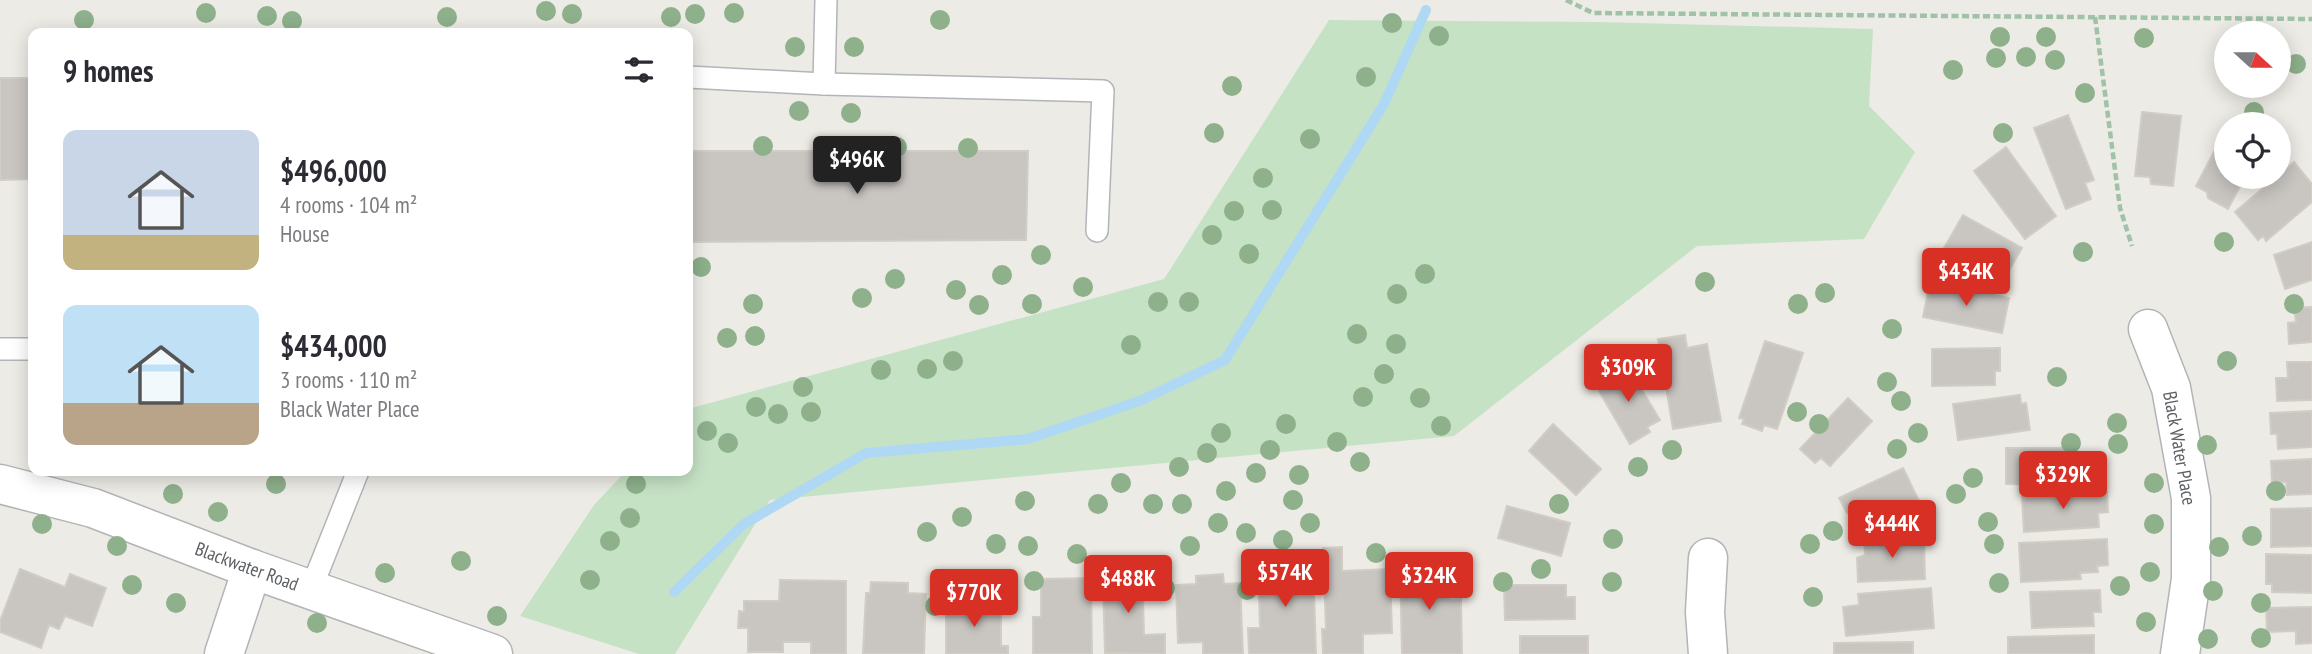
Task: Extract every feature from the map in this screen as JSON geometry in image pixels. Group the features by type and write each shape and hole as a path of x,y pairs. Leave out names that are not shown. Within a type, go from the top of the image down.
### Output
{"street":[{"name":"Black Water Place","path":"2147,329 2171,387 2191,498 2191,579 2180,654"},
{"name":"Blackwater Road","path":"0,484 93,509 252,569 493,654"},
{"path":"1707,558 1707,654"},
{"path":"224,654 252,569"}],"lane":[{"path":"824,84 826,0"},
{"path":"693,77 824,84 1103,91 1097,231"},
{"path":"0,349 28,349"},
{"path":"311,589 356,476"}],"path":[{"path":"1566,0 1593,13 2312,19"},
{"path":"2095,17 2120,208 2132,246"}],"green space":[{"path":"1329,20 1598,22 1873,29 1869,106 1915,152 1864,239 1697,246 1454,436 770,500 675,654 639,654 520,616 594,505 621,476 693,476 693,408 1164,279"}],"building":[{"path":"0,78 28,78 28,179 0,180"},
{"path":"2142,112 2181,116 2173,186 2151,184 2150,177 2135,176"},
{"path":"2068,115 2094,180 2085,183 2091,199 2066,209 2034,128"},
{"path":"2006,147 2056,216 2025,239 1974,171"},
{"path":"693,151 1028,151 1026,240 693,242"},
{"path":"2214,152 2214,189 2239,189 2228,209 2208,198 2207,192 2196,186"},
{"path":"2294,162 2312,184 2312,202 2266,241 2263,236 2258,240 2235,212 2262,189 2291,189 2291,165"},
{"path":"1963,215 2022,248 2003,281 1944,248"},
{"path":"2312,242 2312,280 2285,289 2274,255"},
{"path":"1930,282 2009,298 2002,333 1923,317"},
{"path":"2312,307 2312,342 2289,344 2288,323 2296,322 2294,308"},
{"path":"1685,335 1687,348 1707,344 1721,421 1673,429 1658,339"},
{"path":"1765,341 1803,353 1777,429 1764,425 1762,431 1742,424 1744,419 1739,418"},
{"path":"2000,348 2000,371 1995,371 1995,385 1932,386 1932,349"},
{"path":"2287,362 2312,362 2312,400 2277,401 2276,378 2288,378"},
{"path":"1627,365 1660,420 1647,427 1650,432 1630,444 1595,384"},
{"path":"2020,395 2021,404 2026,403 2030,430 1958,440 1953,404"},
{"path":"1848,398 1872,421 1830,466 1821,458 1815,463 1800,449"},
{"path":"2312,411 2312,447 2278,449 2277,434 2271,434 2270,413"},
{"path":"1553,424 1601,469 1576,495 1529,451"},
{"path":"2006,448 2068,448 2068,460 2078,459 2078,485 2006,484"},
{"path":"2312,459 2312,494 2287,495 2286,482 2272,482 2271,461"},
{"path":"1903,468 1919,501 1860,529 1853,513 1847,513 1839,498"},
{"path":"2107,492 2108,512 2098,513 2099,527 2024,532 2022,497"},
{"path":"1507,506 1570,523 1561,556 1498,538"},
{"path":"2312,508 2312,546 2271,547 2271,509"},
{"path":"1924,537 1925,579 1858,582 1857,558 1865,555 1864,540"},
{"path":"2107,539 2108,565 2097,566 2098,572 2080,573 2081,579 2021,582 2019,543"},
{"path":"1342,547 1342,571 1390,569 1392,633 1363,634 1363,654 1323,654 1322,629 1326,629 1323,548"},
{"path":"2266,554 2312,555 2312,593 2272,592 2272,584 2266,584"},
{"path":"1313,560 1316,654 1249,654 1248,628 1260,628 1258,562"},
{"path":"1120,563 1142,563 1144,635 1165,634 1165,654 1105,653 1103,582 1121,581"},
{"path":"1449,566 1450,600 1461,599 1462,654 1402,654 1400,567"},
{"path":"20,569 65,587 70,574 106,588 92,626 65,616 59,629 49,625 41,648 0,632 0,621"},
{"path":"1223,574 1224,584 1240,583 1243,654 1203,654 1203,642 1178,643 1176,585 1196,584 1196,576"},
{"path":"1091,578 1092,654 1033,654 1033,617 1041,617 1041,579"},
{"path":"780,580 846,581 846,654 811,654 811,642 783,642 783,652 748,652 748,628 738,628 739,611 744,612 744,601 779,601"},
{"path":"871,582 908,583 908,593 926,594 924,654 863,654 866,593 870,593"},
{"path":"1504,585 1566,585 1566,597 1575,597 1575,619 1505,620"},
{"path":"1931,588 1934,628 1846,636 1843,607 1859,605 1858,594"},
{"path":"2100,590 2101,612 2093,612 2094,626 2032,628 2030,592"},
{"path":"946,603 1001,603 1001,646 1008,646 1008,654 946,654"},
{"path":"2312,607 2312,643 2296,644 2296,631 2267,632 2266,608"},
{"path":"2094,635 2094,654 2008,654 2008,637"},
{"path":"1520,636 1588,636 1588,654 1520,654"},
{"path":"1913,642 1913,654 1834,654 1834,643"}],"waterway":[{"path":"674,592 744,524 866,453 1028,439 1142,400 1225,360 1384,104 1426,10"}]}
